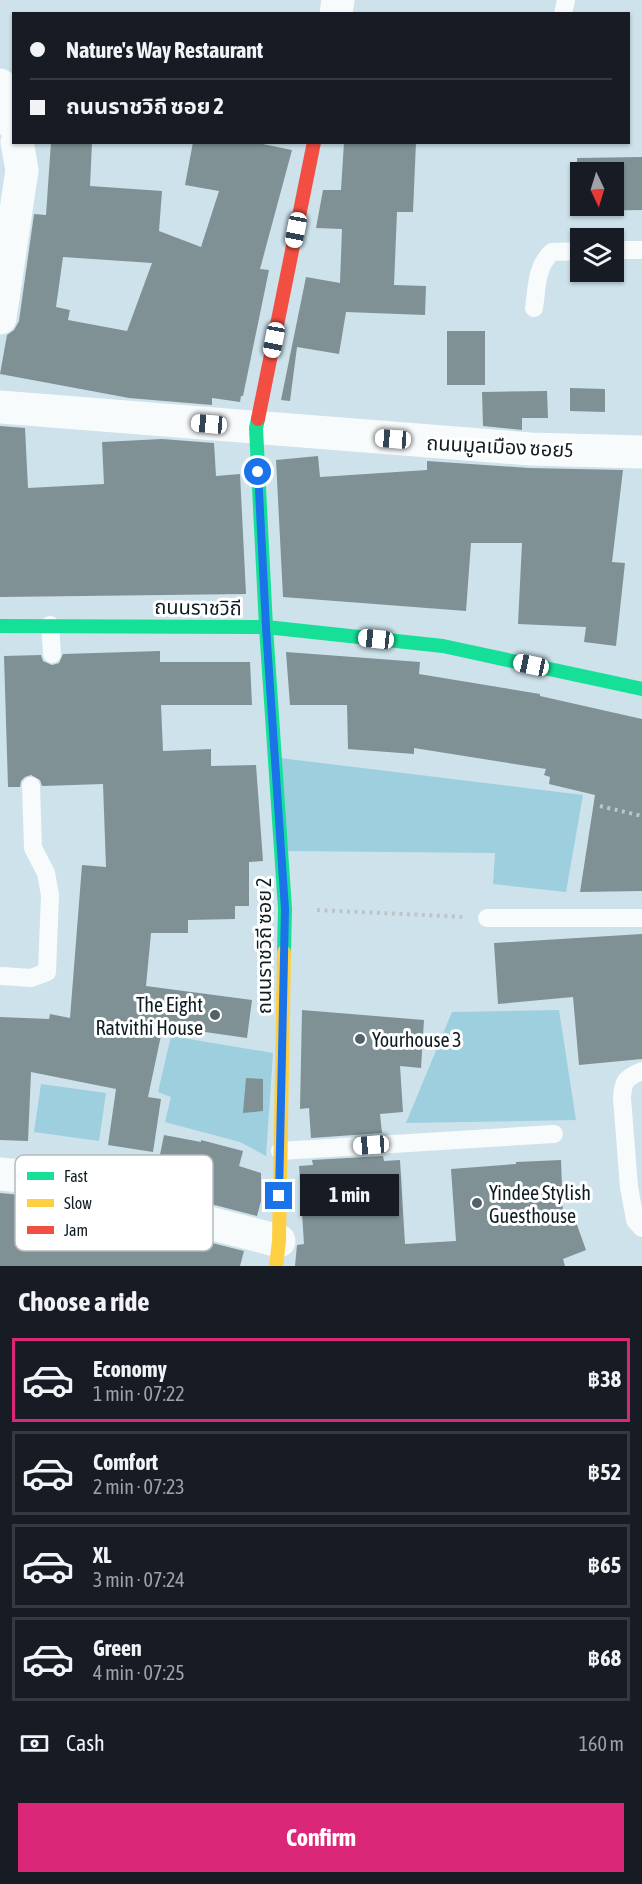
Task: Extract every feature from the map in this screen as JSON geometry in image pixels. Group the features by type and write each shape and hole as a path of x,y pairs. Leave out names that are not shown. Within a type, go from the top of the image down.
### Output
{"street":[{"path":"0,85 12,116"},
{"path":"0,318 22,170 17,144"},
{"name":"ถนนราชวิถี ซอย 2","path":"278,1253 285,909 266,627 256,428 314,144"},
{"name":"ถนนมูลเมือง ซอย5","path":"0,407 530,449 642,452"},
{"name":"ถนนราชวิถี","path":"0,627 50,625 266,627 443,646 642,689"},
{"path":"0,1174 15,1175"},
{"path":"213,1233 278,1253"}],"lane":[{"path":"624,250 642,250"},
{"path":"534,308 543,260 552,252 570,251"},
{"path":"50,625 52,654"},
{"path":"2,976 31,978 47,972 50,896 46,873 33,848 31,786"},
{"path":"487,918 642,918"},
{"path":"642,1071 628,1077 623,1087 622,1098 629,1187 635,1220 642,1228"},
{"path":"280,1151 554,1134"}],"path":[{"path":"600,806 642,816"},
{"path":"285,909 487,918"}],"shaded area":[{"path":"280,758 583,795 566,892 493,884 495,853 286,851"},
{"path":"559,1010 576,1120 406,1123 452,1012"},
{"path":"171,1036 273,1053 266,1156 240,1142 165,1122 171,1097 158,1092"},
{"path":"41,1084 106,1093 99,1141 34,1132"}],"building":[{"path":"51,144 92,144 90,186 162,191 159,231 201,247 219,191 185,185 193,144 263,144 292,150 260,269 269,270 240,402 212,398 212,405 129,398 0,374 7,335 14,330 19,321 34,214 46,215","holes":["63,257 152,263 127,331 68,320 70,310 56,307"]},
{"path":"344,144 416,144 413,212 397,212 394,285 426,286 425,315 346,312 339,354 297,347 290,401 281,400 306,277 340,283 342,229 316,228 323,190 341,190"},
{"path":"642,157 642,210 624,210 624,162 577,162 577,158"},
{"path":"447,331 485,331 485,385 447,385"},
{"path":"570,388 605,389 605,412 570,411"},
{"path":"547,391 548,418 522,418 522,430 483,426 482,392"},
{"path":"0,426 25,428 28,488 104,484 102,442 162,439 214,443 216,476 240,474 246,594 0,597"},
{"path":"318,456 320,477 427,470 427,461 529,468 623,470 612,562 625,563 616,646 584,642 586,627 518,624 522,543 471,543 466,611 283,597 276,460"},
{"path":"160,651 160,662 250,662 252,705 161,705 163,751 211,749 211,766 256,765 263,861 249,862 249,906 235,906 235,919 188,920 188,933 151,933 146,986 252,1000 247,1038 163,1026 148,1097 161,1099 153,1152 108,1145 116,1089 31,1072 28,1141 0,1140 0,1017 49,1019 50,1014 70,1018 82,865 106,867 103,784 42,786 40,780 31,775 21,781 20,787 8,787 4,656 41,655 43,661 52,665 59,663 63,654"},
{"path":"286,652 420,662 419,674 540,694 540,696 642,719 642,891 580,892 595,795 549,784 550,777 544,775 546,769 414,748 414,754 348,749 347,705 290,705"},
{"path":"642,934 642,1059 579,1065 573,997 498,1004 494,943"},
{"path":"302,1010 424,1020 421,1068 400,1066 403,1112 380,1114 382,1133 311,1138 309,1108 300,1109"},
{"path":"246,1078 263,1079 263,1111 243,1113"},
{"path":"164,1135 201,1142 201,1140 243,1151 239,1166 261,1173 261,1201 257,1216 213,1205 213,1155 160,1155"},
{"path":"383,1156 384,1161 400,1160 405,1244 456,1241 451,1169 561,1160 563,1215 572,1211 586,1250 563,1259 565,1266 295,1266 297,1245 304,1244 299,1166 313,1165 312,1160"},
{"path":"0,1193 15,1194 15,1251 213,1251 213,1243 244,1251 240,1266 0,1266"}],"traffic: fast":[{"path":"258,419 256,428 266,627 285,909 284,952"},
{"path":"0,626 266,627 443,646 642,689"}],"traffic: slow":[{"path":"276,1266 279,1241 284,952"}],"traffic: jam":[{"path":"258,419 314,144"}],"place":[{"name":"The Eight Ratvithi House","path":"215,1015"},
{"name":"Yourhouse 3","path":"360,1039"},
{"name":"Yindee Stylish Guesthouse","path":"477,1203"}],"route":[{"path":"258,472 285,909 279,1196"}]}
